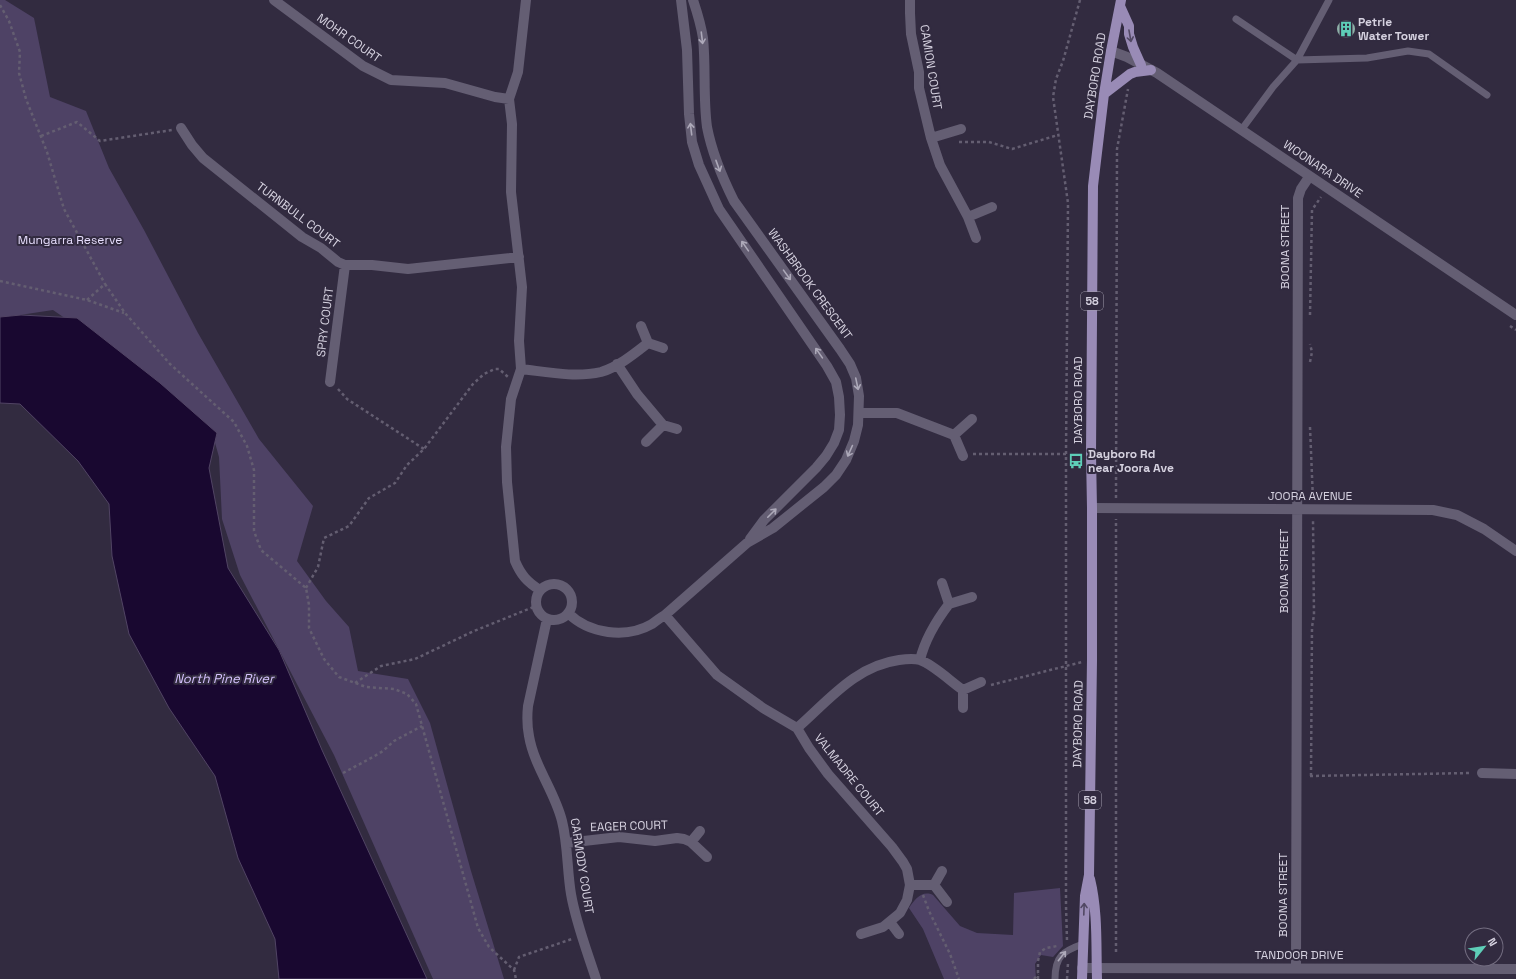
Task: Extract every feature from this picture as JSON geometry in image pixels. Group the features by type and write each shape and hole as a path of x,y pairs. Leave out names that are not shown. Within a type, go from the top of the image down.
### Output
{"main road":[{"name":"DAYBORO ROAD","path":"1082,979 1085,896 1088,875 1092,660 1091,454 1093,186 1104,94 1121,3"},
{"path":"1121,3 1129,26 1129,34 1141,64"},
{"path":"1104,94 1130,74 1151,70"},
{"name":"DAYBORO ROAD","path":"1088,875 1094,895 1097,940 1097,979"}],"street":[{"name":"MOHR COURT","path":"274,0 376,74 398,81 445,83 494,97 509,99"},
{"path":"526,0 518,72 509,99 512,124 511,192 522,287 519,341 521,369 509,411 506,447 507,482 515,561 521,574 529,583 540,590"},
{"name":"WASHBROOK CRESCENT","path":"681,0 687,50 689,114 692,142 699,165 719,209 827,366 836,382 839,397 839,430 834,444 816,468 764,520 747,543"},
{"name":"WASHBROOK CRESCENT","path":"568,613 582,624 608,632 622,633 636,630 651,624 665,615 747,543 773,528 824,487 836,475 846,460 854,441 860,413 856,378 850,364 734,201 722,177 713,152 707,126 702,38 693,0"},
{"name":"CAMION COURT","path":"910,0 911,34 918,72 919,88 931,138 940,165 968,217 976,238"},
{"name":"WOONARA DRIVE","path":"1111,52 1141,64 1242,129 1309,176 1516,315"},
{"name":"TURNBULL COURT","path":"181,128 203,158 302,237 321,248 338,262 345,265 372,265 408,269 519,257"},
{"path":"931,138 961,129"},
{"name":"BOONA STREET","path":"1296,968 1298,198 1301,189 1309,176"},
{"path":"968,217 992,207"},
{"name":"SPRY COURT","path":"330,382 345,265"},
{"path":"641,326 648,343 663,348"},
{"path":"521,369 582,375 602,371 617,364 648,343"},
{"path":"617,364 637,394 663,425 677,429"},
{"path":"860,413 897,413 954,435 962,456"},
{"path":"954,435 972,419"},
{"path":"646,442 663,425"},
{"name":"JOORA AVENUE","path":"1092,508 1433,510 1457,515 1484,529 1516,551"},
{"path":"942,583 950,604"},
{"path":"550,584 557,584 567,590 572,602 568,613 558,620 547,619 538,612 536,606 536,601 540,590 550,584"},
{"path":"920,660 927,639 941,615 950,604 972,597"},
{"name":"VALMADRE COURT","path":"665,615 717,675 763,708 797,728 809,748 828,774 899,855 906,869 910,885"},
{"name":"CARMODY COURT","path":"547,619 528,706 527,720 529,738 534,754 557,804 566,842 571,893 579,929 596,979"},
{"path":"797,728 848,681 858,674 868,668 893,661 905,659 920,660 928,664 963,690"},
{"path":"963,690 981,682"},
{"path":"963,690 963,708"},
{"path":"1482,773 1516,774"},
{"path":"700,831 691,842 707,857"},
{"name":"EAGER COURT","path":"566,842 619,837 655,841 677,838 691,842"},
{"path":"934,884 942,871"},
{"path":"861,934 875,930 890,922 900,913 907,900 910,885 934,884"},
{"path":"934,884 947,902"},
{"path":"890,922 899,934"},
{"name":"TANDOOR DRIVE","path":"1082,968 1516,969"}],"lane":[{"path":"1242,129 1273,86 1297,60 1330,0"},
{"path":"1236,19 1297,60 1367,58 1408,51 1429,54 1487,95"},
{"path":"1055,979 1055,971 1059,959 1067,946 1083,944"}],"path":[{"path":"1067,979 1066,454 1068,203 1054,106 1054,88 1080,0"},
{"path":"0,6 9,22 20,52 19,73 26,99 41,136 64,209 105,284 124,313 170,364 234,422 247,446 254,470 254,532 261,550 306,588"},
{"path":"1116,498 1117,149 1129,84"},
{"path":"41,136 77,122 100,141 164,132 181,128"},
{"path":"946,134 954,142 989,142 1012,149 1058,135"},
{"path":"1310,317 1312,210 1321,197 1320,196"},
{"path":"0,281 87,300 124,313"},
{"path":"87,300 105,284"},
{"path":"1309,340 1312,352 1309,364"},
{"path":"516,383 499,369 491,370 484,374 473,384 424,449 407,465 396,483 369,498 349,526 324,538 318,567 306,588 309,605 309,628 324,659 339,677 366,687 394,689 408,694 416,704 478,928 489,947 514,970 516,979"},
{"path":"330,382 347,399 424,449"},
{"path":"1310,422 1313,498"},
{"path":"962,456 969,454 1091,454"},
{"path":"1116,515 1116,952"},
{"path":"1311,776 1312,627 1314,615 1313,522 1320,522"},
{"path":"355,683 380,666 415,659 474,631 536,606"},
{"path":"981,682 986,686 1066,665 1092,660"},
{"path":"343,773 373,757 383,751 394,741 422,726"},
{"path":"1296,776 1482,773"},
{"path":"922,885 929,911 950,954 959,979"},
{"path":"514,970 519,958 582,936"},
{"path":"1038,979 1038,962 1040,952 1046,948 1067,946"},
{"path":"1034,979 1038,974"}],"green space":[{"name":"Mungarra Reserve","path":"0,0 5,0 34,18 50,97 86,111 109,168 144,230 198,333 259,439 313,506 297,561 326,601 349,627 358,671 408,679 430,723 471,871 504,979 433,979 334,755 240,575 222,519 219,457 212,432 133,365 53,310 0,318"},
{"path":"1060,888 1063,946 1053,957 1041,955 1035,964 1036,979 944,979 923,929 909,908 919,896 925,894 933,895 960,926 977,933 1013,935 1014,893"}],"water":[{"name":"North Pine River","path":"21,315 77,318 160,383 217,433 209,468 228,568 279,650 322,750 427,979 279,979 275,939 238,858 215,776 169,708 129,634 112,556 109,504 78,461 20,404 0,403 0,317"}],"building":[{"name":"Petrie Water Tower","path":"1346,20 1352,23 1355,29 1352,35 1346,38 1340,35 1337,29 1340,23"}],"place":[{"name":"Petrie Water Tower","path":"1346,29"},
{"name":"Dayboro Rd near Joora Ave","path":"1076,461"}]}
